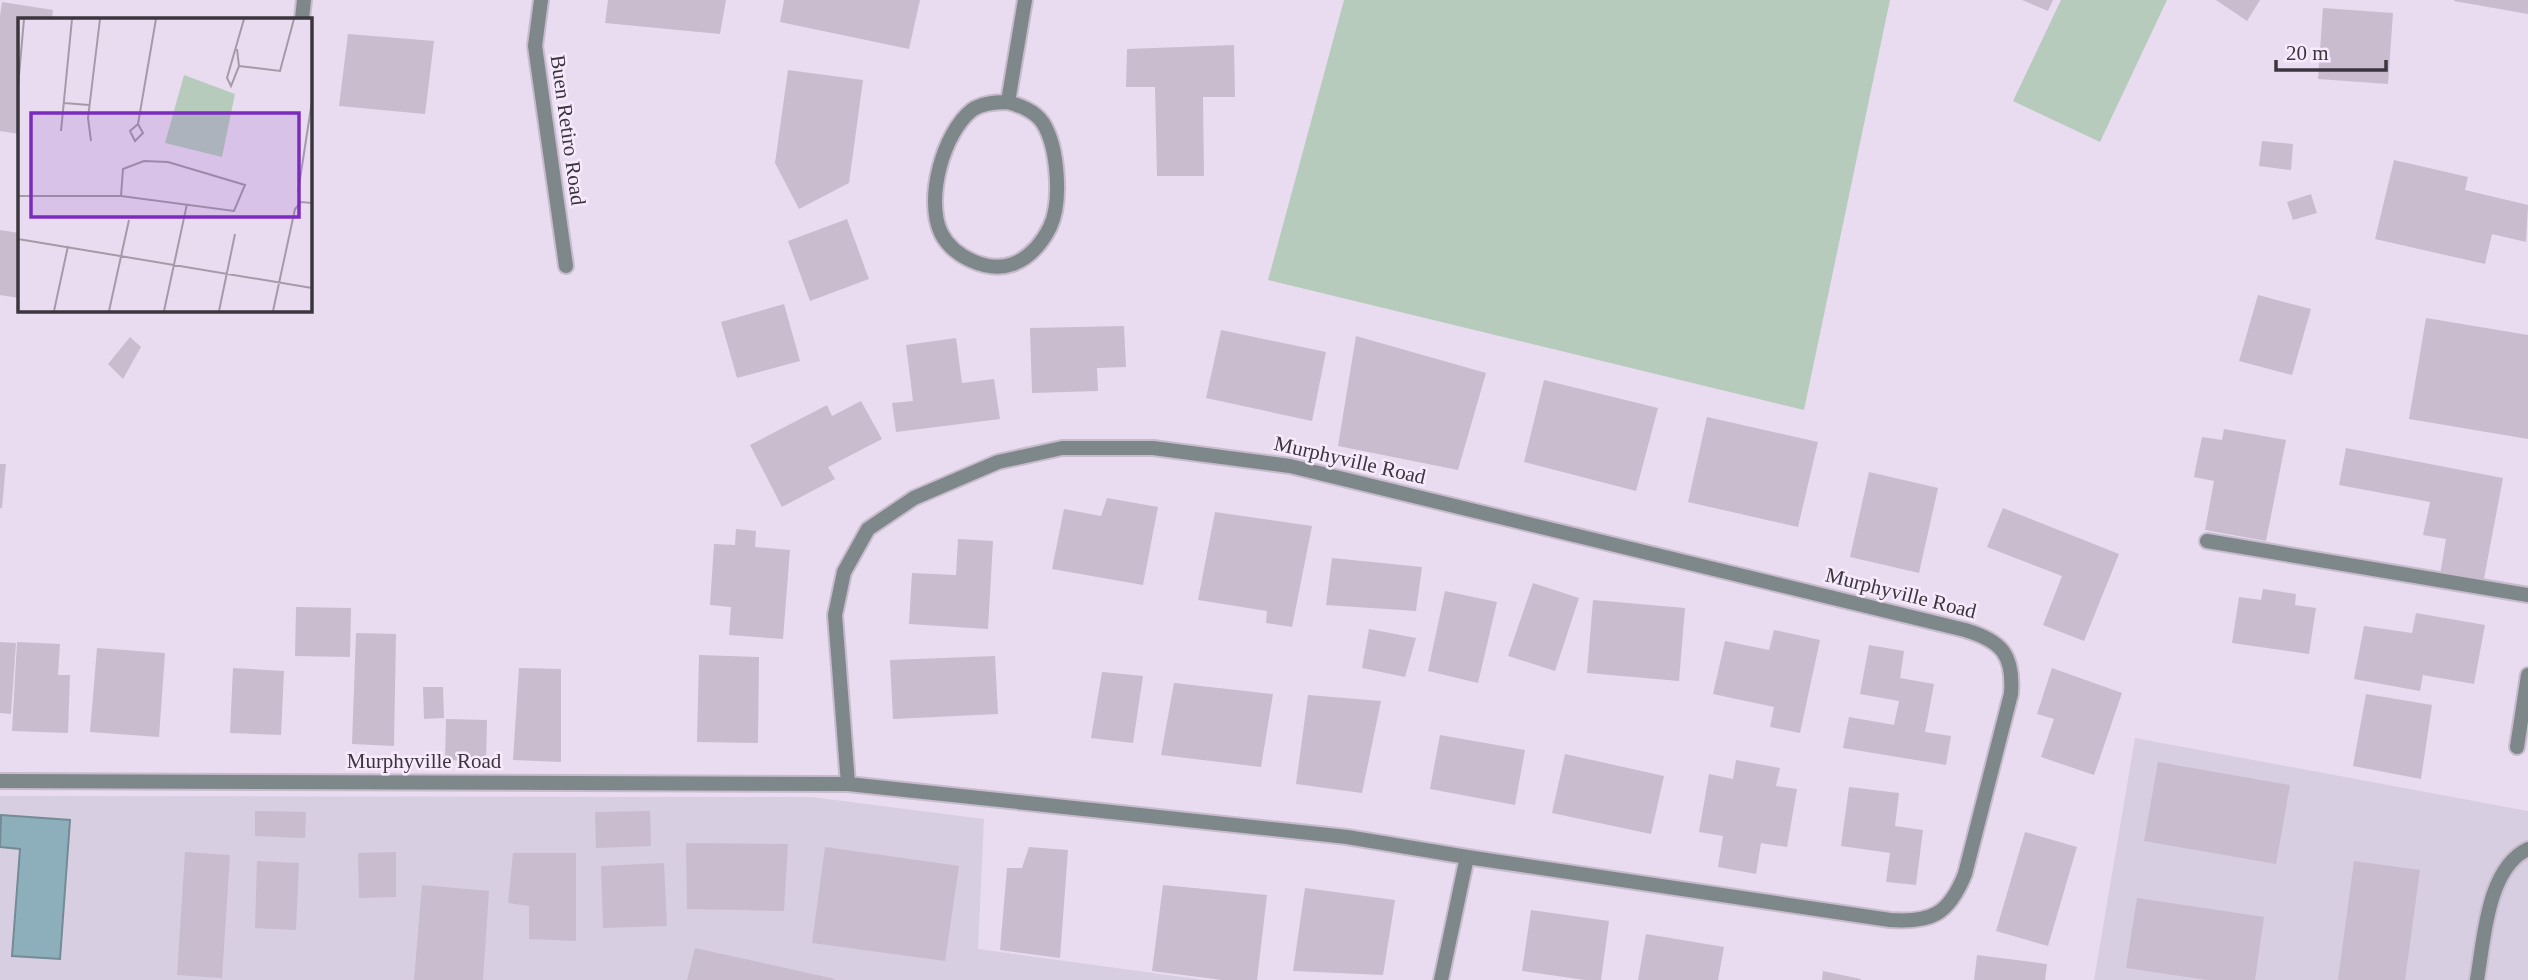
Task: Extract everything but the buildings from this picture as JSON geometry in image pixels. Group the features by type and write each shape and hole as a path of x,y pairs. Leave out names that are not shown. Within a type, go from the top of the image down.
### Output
{"street":[{"path":"302,18 304,0"},
{"name":"Buen Retiro Road","path":"541,0 535,46 566,266"},
{"path":"1008,102 1026,0"},
{"path":"1008,102 1027,108 1043,122 1054,149 1057,187 1052,223 1038,247 1013,264 986,266 957,253 941,232 936,202 939,166 954,130 973,109 989,103 1008,102"},
{"name":"Murphyville Road","path":"0,781 848,784 1347,837 1916,922 1941,912 1956,896 1965,874 2011,694 2013,674 2003,651 1987,637 1965,630 1290,466 1153,448 1062,448 998,462 914,498 868,529 844,572 835,615 848,784"},
{"path":"2207,541 2528,595"},
{"path":"2517,747 2528,675"},
{"path":"2477,980 2491,903 2504,869 2518,853 2528,849"},
{"path":"1441,980 1467,857"}],"shaded area":[{"path":"2135,738 2528,811 2528,980 2094,980"},
{"path":"0,796 811,797 984,819 978,949 1204,980 0,980"}],"green space":[{"path":"1344,0 1890,0 1804,410 1268,280"},
{"path":"2061,0 2167,0 2100,142 2013,101"}],"water":[{"path":"1,815 70,820 60,959 12,956 20,849 0,847"}]}
